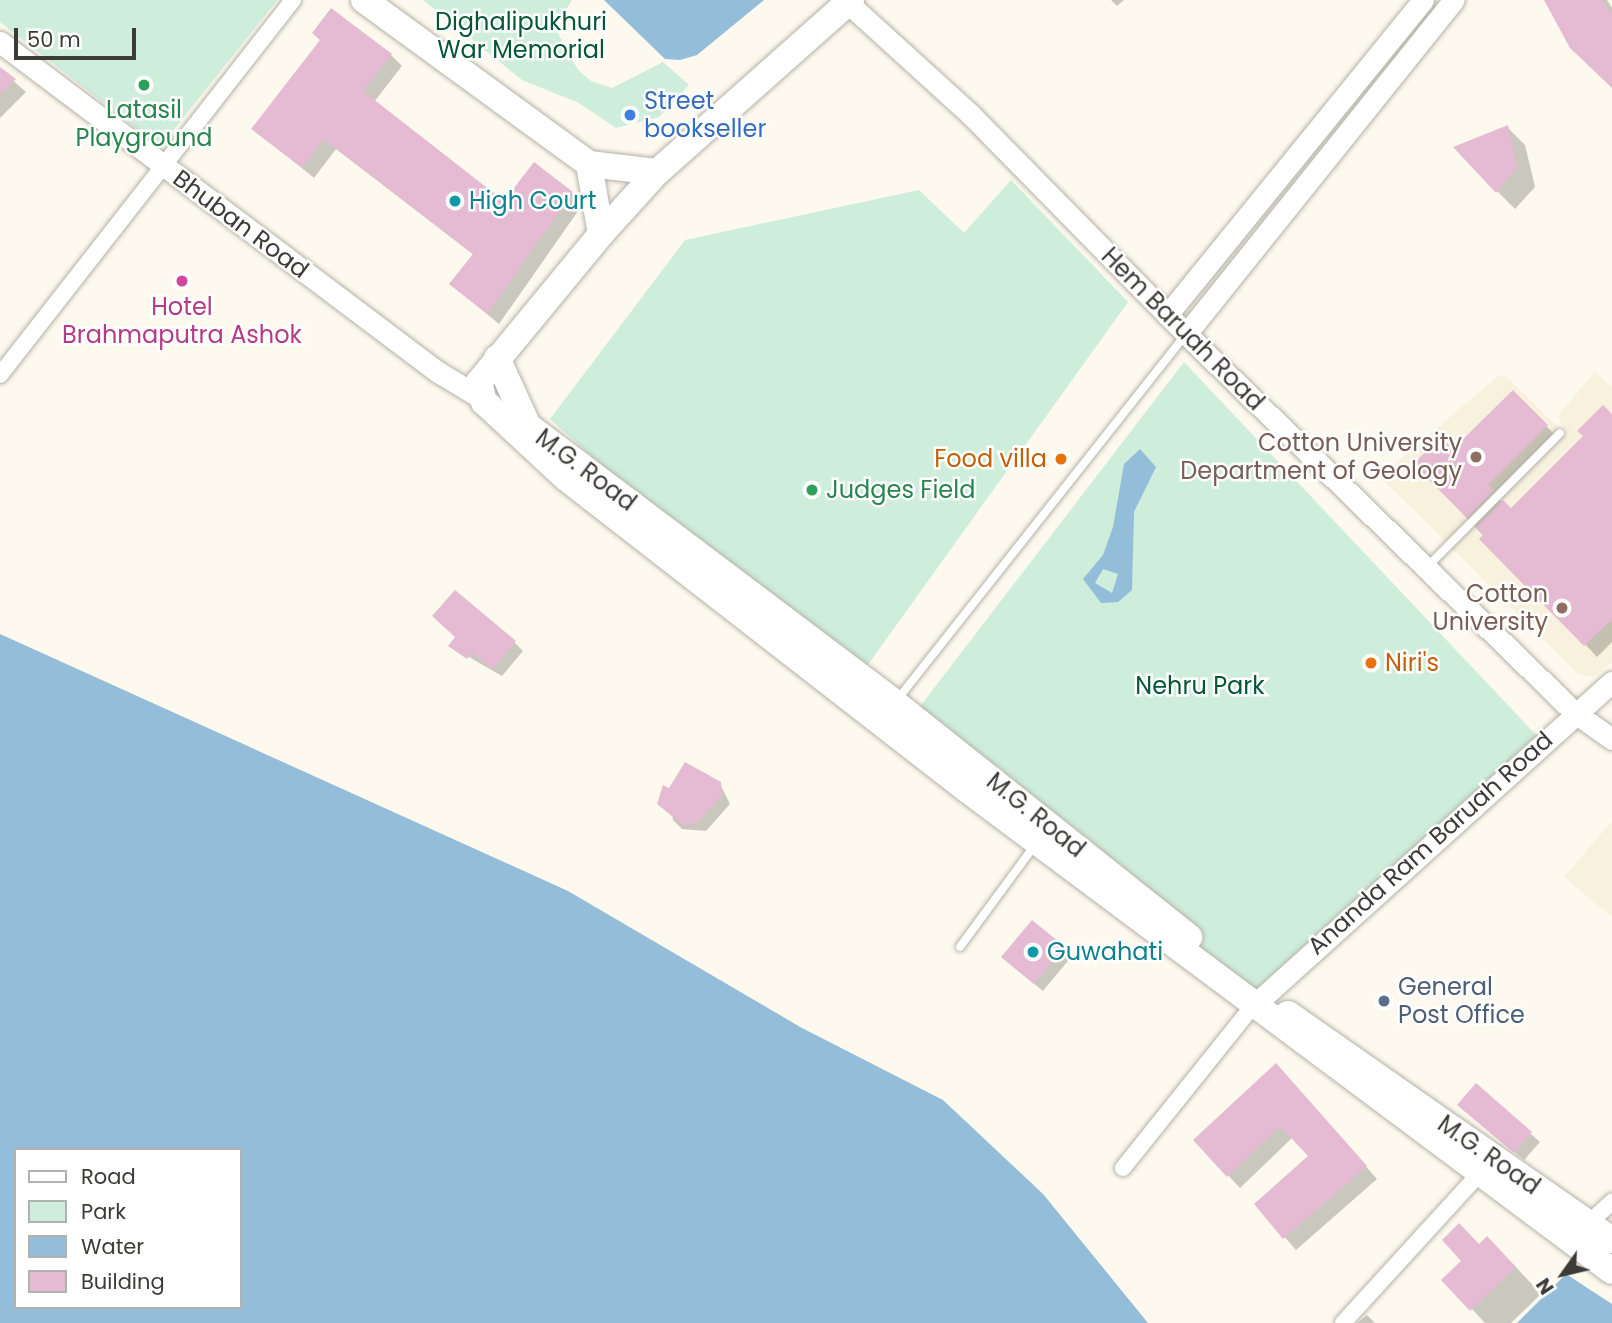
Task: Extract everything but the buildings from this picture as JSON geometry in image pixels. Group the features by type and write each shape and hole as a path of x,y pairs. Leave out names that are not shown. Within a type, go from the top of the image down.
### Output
{"main road":[{"path":"364,0 589,164 657,172"},
{"path":"850,2 657,172 601,234 478,382 484,402 566,478 1036,843 1256,1001 1479,1174 1612,1271"},
{"path":"589,164 601,234"},
{"name":"M.G. Road","path":"497,358 511,378 517,410 528,426 895,703 1256,1001 1612,1240"}],"street":[{"path":"0,375 293,0"},
{"path":"1167,315 1423,0"},
{"path":"1186,334 1454,0"},
{"name":"Hem Baruah Road","path":"850,2 971,115 1186,334 1575,713 1612,739"},
{"name":"Bhuban Road","path":"0,42 164,167 484,402"},
{"path":"484,402 517,410"},
{"name":"Ananda Ram Baruah Road","path":"1256,1001 1612,682"},
{"path":"1123,1168 1256,1001"},
{"path":"1343,1323 1479,1174"},
{"path":"1588,1224 1612,1202"}],"lane":[{"path":"895,703 1186,334"},
{"path":"1426,568 1560,433"},
{"path":"960,947 1036,843"}],"shaded area":[{"path":"1595,371 1612,388 1612,662 1593,677 1579,675 1380,477 1498,376 1507,377 1568,437 1558,416"},
{"path":"1612,821 1612,917 1564,877"}],"green space":[{"name":"Latasil Playground","path":"0,0 277,0 160,147 0,22"},
{"name":"Dighalipukhuri War Memorial","path":"423,0 572,0 555,28 578,70 591,81 612,88 663,62 689,85 659,117 616,128 579,103 522,80"},
{"name":"Judges Field","path":"1011,180 1128,302 857,680 709,561 550,419 685,240 919,190 964,233"},
{"name":"Nehru Park","path":"1184,362 1540,739 1261,995 905,726"}],"water":[{"path":"604,0 764,0 697,55 680,60 665,59"},
{"path":"1140,449 1156,467 1134,512 1132,590 1118,602 1101,603 1083,579 1103,555 1113,527 1124,464","holes":["1103,569 1118,574 1112,593 1095,583"]},
{"path":"0,634 568,891 802,1028 943,1100 1043,1194 1148,1323 0,1323"},
{"path":"1566,1274 1612,1304 1612,1323 1517,1323"}],"place":[{"name":"Latasil Playground","path":"144,85"},
{"name":"Street bookseller","path":"630,115"},
{"name":"High Court","path":"455,201"},
{"name":"Hotel Brahmaputra Ashok","path":"182,281"},
{"name":"Cotton University Department of Geology","path":"1476,457"},
{"name":"Food villa","path":"1061,459"},
{"name":"Judges Field","path":"812,490"},
{"name":"Cotton University","path":"1562,608"},
{"name":"Niri's","path":"1371,663"},
{"name":"Guwahati","path":"1033,952"},
{"name":"General Post Office","path":"1384,1001"}]}
